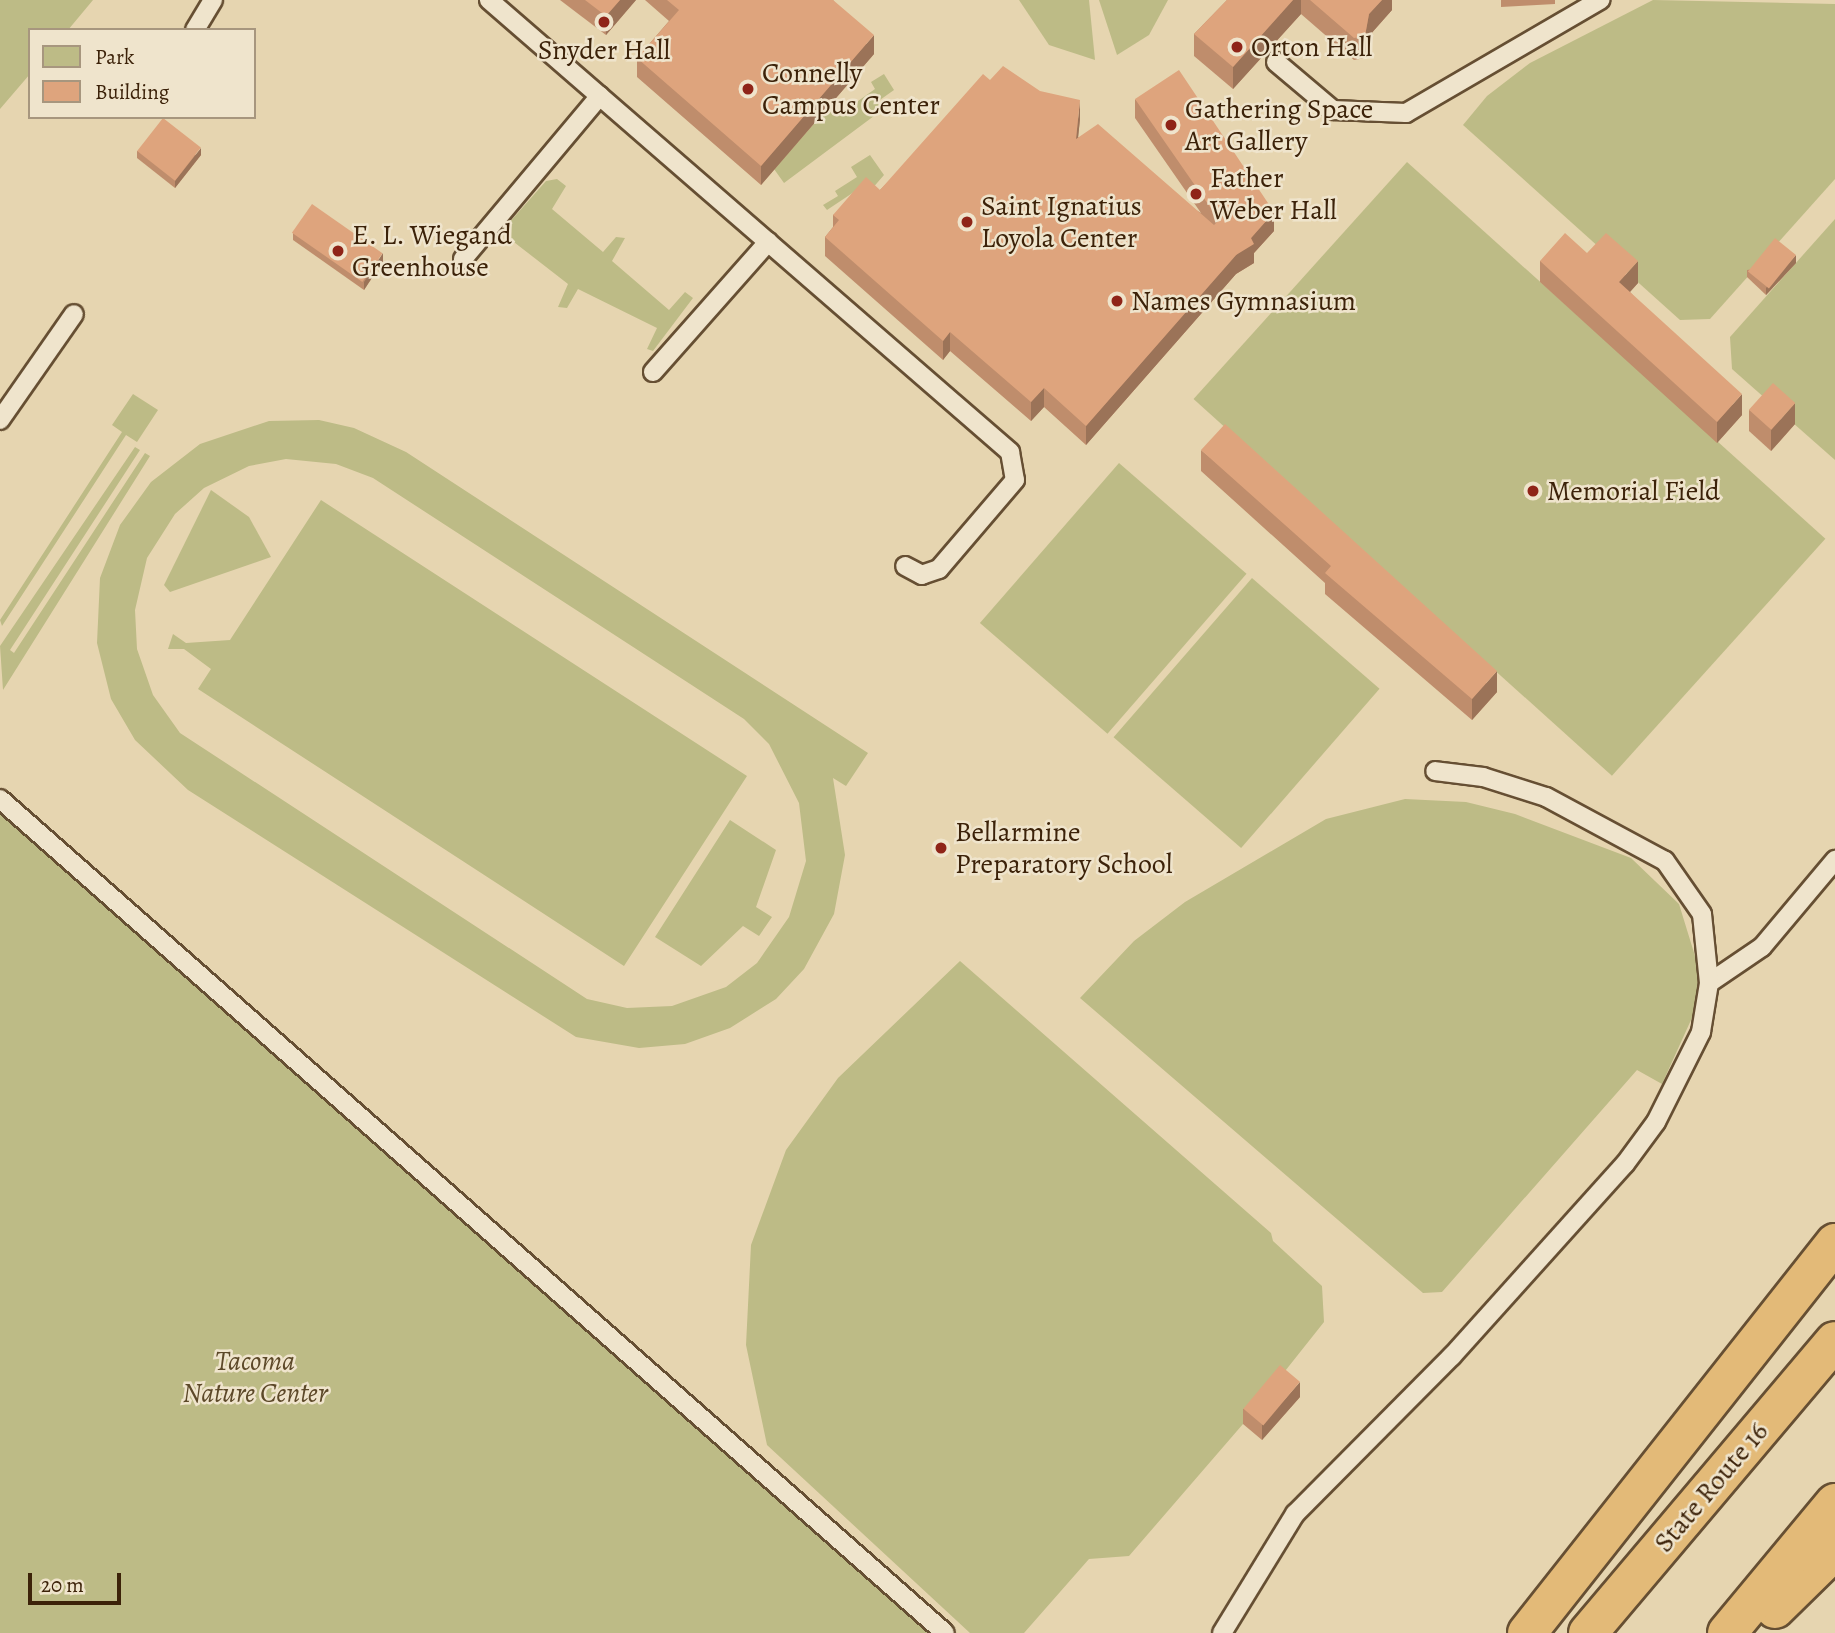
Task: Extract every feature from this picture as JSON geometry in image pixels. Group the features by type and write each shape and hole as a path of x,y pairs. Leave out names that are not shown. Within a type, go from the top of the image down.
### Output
{"highway":[{"path":"1527,1633 1835,1243"},
{"name":"State Route 16","path":"1588,1633 1835,1341"},
{"path":"1727,1633 1835,1503"},
{"path":"1751,1633 1835,1550"}],"lane":[{"path":"196,28 213,0"},
{"path":"489,0 1015,459 1015,480 939,569 922,575 905,566"},
{"path":"1276,62 1334,110 1406,113 1600,0"},
{"path":"463,259 600,96"},
{"path":"653,372 768,242"},
{"path":"0,419 74,314"},
{"path":"1222,1633 1296,1514 1452,1356 1657,1122 1701,1032 1709,983 1702,914 1665,861 1546,797 1483,777 1435,771"},
{"path":"0,799 945,1633"},
{"path":"1709,983 1762,947 1835,860"}],"green space":[{"path":"0,0 93,0 70,28 28,28 28,76 0,109"},
{"path":"1019,0 1089,0 1095,60 1049,45"},
{"path":"1099,0 1168,0 1149,35 1117,55"},
{"path":"1653,0 1835,4 1835,179 1710,319 1680,320 1463,125 1487,96 1530,63"},
{"path":"884,74 894,90 877,102 882,110 784,183 774,169 827,109 837,116 875,89 871,82"},
{"path":"870,155 884,175 864,198 857,190 827,210 823,205 838,196 835,191 857,177 851,167"},
{"name":"Memorial Field","path":"1407,162 1825,539 1612,776 1194,399"},
{"path":"557,179 566,186 552,209 603,252 616,237 625,238 612,261 669,310 685,292 693,298 653,351 647,349 657,328 578,289 567,308 558,307 568,284 501,232 546,181"},
{"path":"1835,219 1835,460 1732,369 1730,337"},
{"path":"133,394 158,410 137,442 126,435 2,626 0,620 122,432 112,425"},
{"path":"319,420 354,428 406,452 868,753 846,786 833,778 845,855 834,914 804,969 776,999 730,1028 685,1044 639,1048 576,1037 188,790 135,740 111,699 97,643 100,578 120,525 151,482 200,444 269,421","holes":["286,459 336,464 373,478 744,719 769,744 799,803 806,861 789,917 757,963 726,987 672,1006 627,1008 587,999 180,733 153,695 137,649 135,610 147,558 175,514 204,488 249,466"]},
{"path":"135,447 140,450 10,650 14,653 145,453 150,456 3,690 0,646"},
{"path":"1119,463 1247,574 1107,734 980,623"},
{"path":"211,490 249,517 271,557 170,592 164,585"},
{"path":"321,500 747,776 624,966 198,689 211,669 184,649 168,649 173,634 186,643 230,640"},
{"path":"1252,578 1380,689 1241,848 1114,737"},
{"path":"1405,799 1466,802 1515,814 1631,858 1679,904 1699,969 1696,1009 1662,1084 1637,1070 1442,1292 1423,1293 1080,998 1134,941 1185,902 1326,819"},
{"name":"Tacoma Nature Center","path":"0,806 929,1633 0,1633"},
{"path":"730,820 776,850 756,907 772,917 759,936 743,926 701,966 655,937"},
{"path":"960,961 1271,1233 1273,1241 1322,1286 1324,1322 1243,1424 1129,1556 1089,1559 1024,1633 970,1633 767,1445 746,1345 751,1245 786,1150 838,1078"}],"building":[{"path":"585,0 620,0 606,16"},
{"name":"Connelly Campus Center","path":"667,0 833,0 874,35 761,166 637,58 679,10"},
{"path":"1227,0 1293,0 1233,67 1194,34"},
{"path":"1310,0 1382,0 1369,14 1365,36 1354,38"},
{"path":"1003,66 1040,91 1080,100 1076,139 1098,124 1214,225 1219,220 1135,99 1179,70 1274,212 1251,238 1254,244 1236,255 1086,426 1044,388 1031,402 950,332 943,341 825,237 839,220 833,215 866,177 880,190 983,74 990,80"},
{"path":"162,119 201,148 175,181 137,151"},
{"name":"E. L. Wiegand Greenhouse","path":"312,204 382,253 362,282 292,233"},
{"path":"1565,233 1587,253 1606,233 1638,261 1619,282 1742,394 1717,422 1540,261"},
{"path":"1775,238 1796,255 1769,288 1748,271"},
{"path":"1773,383 1795,403 1771,430 1749,410"},
{"path":"1225,424 1497,671 1472,699 1325,573 1331,566 1201,450"},
{"path":"1280,1365 1300,1382 1263,1425 1243,1409"}],"place":[{"name":"Snyder Hall","path":"604,22"},
{"name":"Orton Hall","path":"1237,47"},
{"name":"Connelly Campus Center","path":"748,89"},
{"name":"Gathering Space Art Gallery","path":"1171,125"},
{"name":"Father Weber Hall","path":"1196,194"},
{"name":"Saint Ignatius Loyola Center","path":"967,222"},
{"name":"E. L. Wiegand Greenhouse","path":"338,251"},
{"name":"Names Gymnasium","path":"1117,301"},
{"name":"Memorial Field","path":"1533,491"},
{"name":"Bellarmine Preparatory School","path":"941,848"}]}
